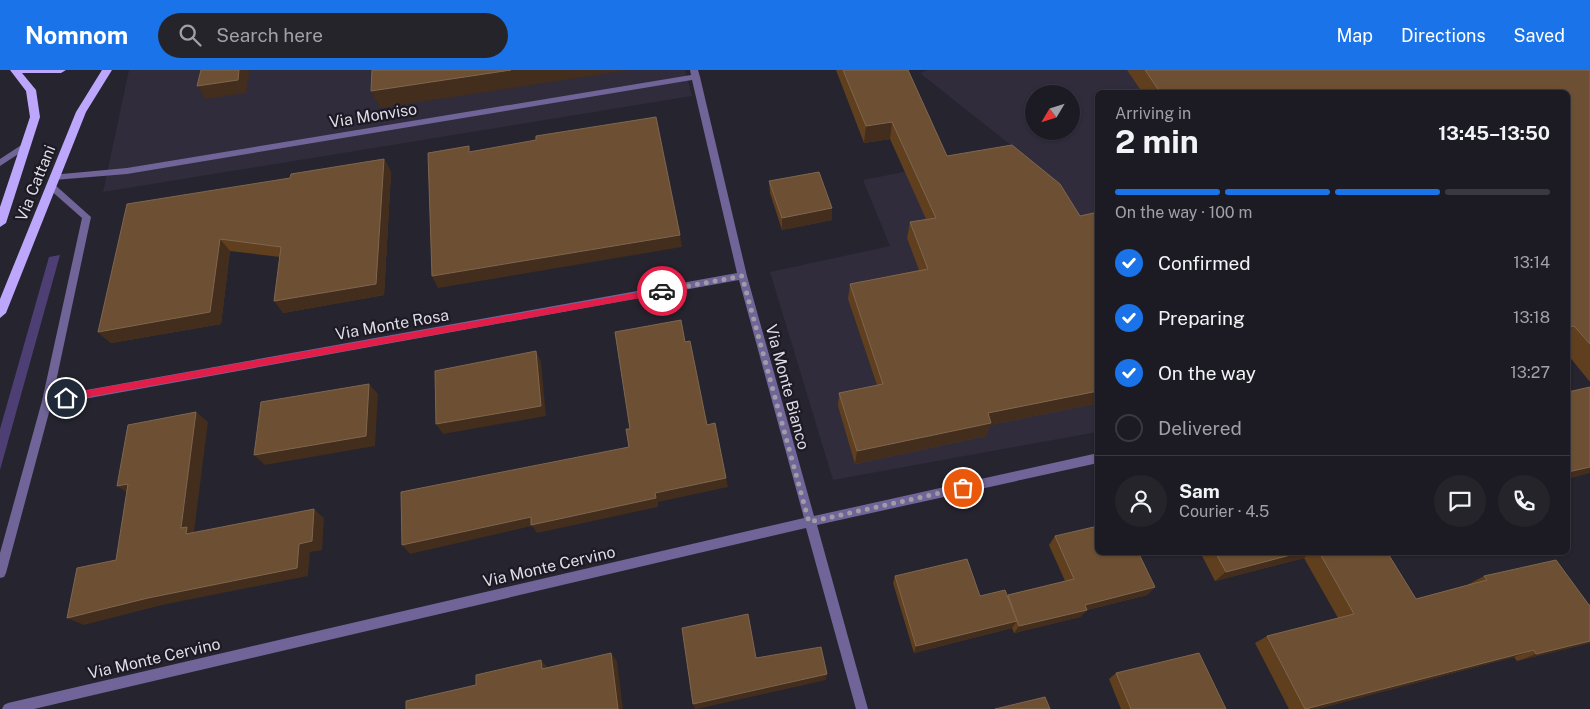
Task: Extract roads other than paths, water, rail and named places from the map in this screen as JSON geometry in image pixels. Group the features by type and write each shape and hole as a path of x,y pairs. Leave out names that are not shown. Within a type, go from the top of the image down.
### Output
{"main road":[{"name":"Via Cattani","path":"0,223 23,147 35,118 31,90 15,70"},
{"path":"24,70 61,70"},
{"name":"Via Cattani","path":"0,313 81,112 107,70"}],"street":[{"name":"Via Monviso","path":"53,181 137,169 695,74"},
{"name":"Via Monte Bianco","path":"695,74 742,276 862,709"},
{"path":"0,163 23,147"},
{"path":"0,573 47,401 87,217 53,181"},
{"name":"Via Monte Rosa","path":"47,401 742,276"},
{"name":"Via Monte Cervino","path":"8,709 809,522 1095,459"}]}
